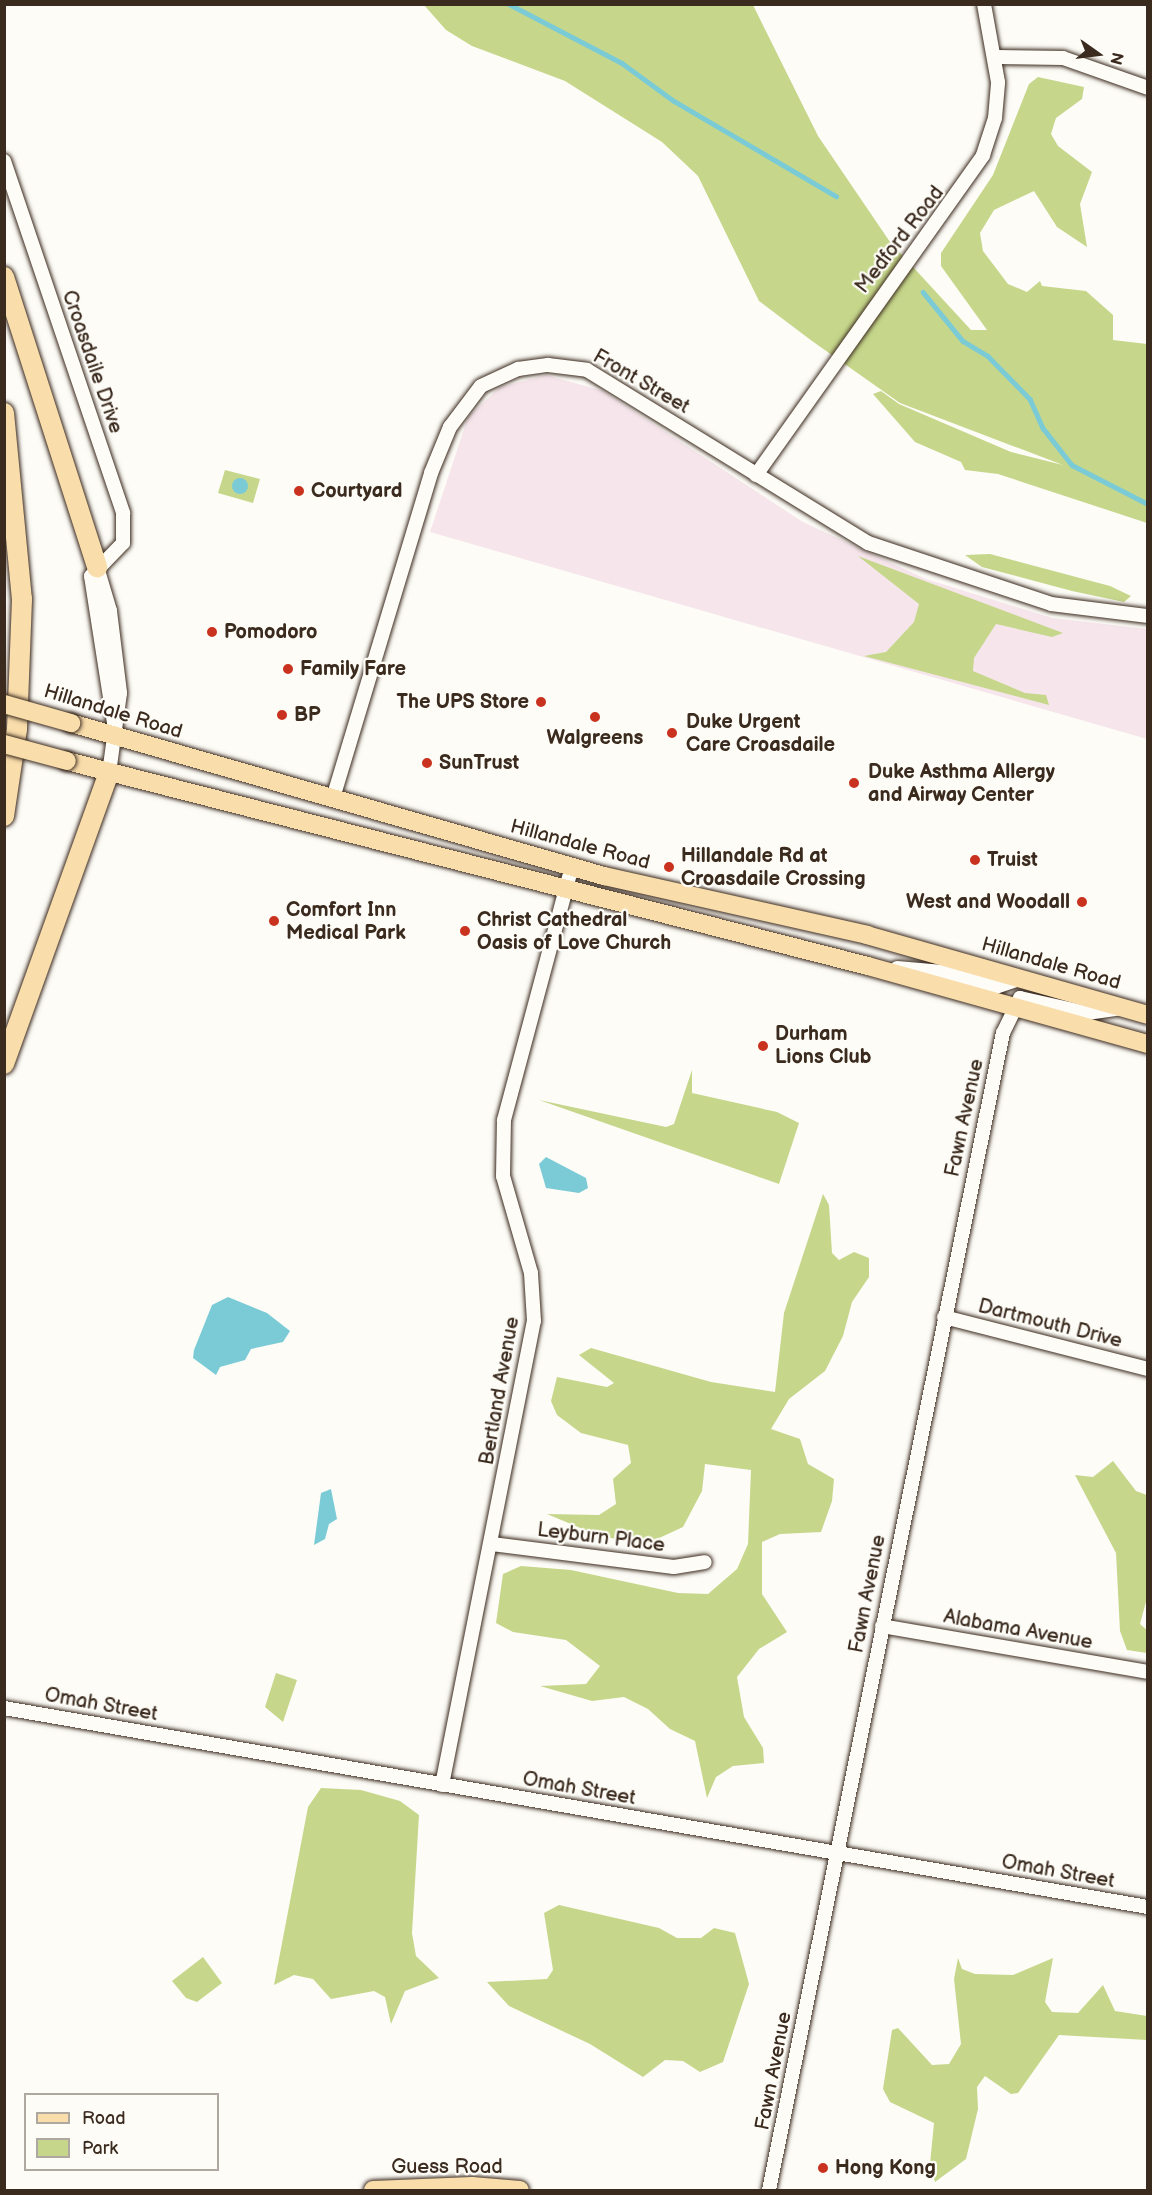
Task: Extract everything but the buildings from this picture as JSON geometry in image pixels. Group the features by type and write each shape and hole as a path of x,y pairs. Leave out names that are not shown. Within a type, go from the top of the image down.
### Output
{"highway":[{"path":"4,277 97,567"},
{"path":"4,412 22,599 17,729 4,816"},
{"path":"4,1064 109,773"}],"main road":[{"name":"Hillandale Road","path":"4,704 572,867 867,935 1148,1015"},
{"path":"4,744 565,891 868,966 1148,1044"},
{"name":"Guess Road","path":"373,2190 520,2190"}],"street":[{"name":"Medford Road","path":"756,475 838,354 971,177 995,118 997,57 984,4"},
{"path":"997,57 1063,58 1148,88"},
{"name":"Croasdaile Drive","path":"4,161 123,513 123,543 97,567"},
{"name":"Front Street","path":"333,798 431,473 461,407 481,386 518,369 548,365 587,370 837,528 931,566 1080,611 1148,616"},
{"path":"97,567 116,653 120,711 109,773"},
{"name":"Bertland Avenue","path":"442,1785 492,1544 535,1310 531,1273 504,1176 504,1120 572,867"},
{"path":"868,966 943,972 996,987 1019,979"},
{"path":"1012,1007 1028,998 1087,1013 1124,1008"},
{"name":"Fawn Avenue","path":"770,2190 944,1317 1012,1007"},
{"path":"1122,1037 1148,1038"},
{"name":"Dartmouth Drive","path":"944,1317 1148,1369"},
{"name":"Leyburn Place","path":"492,1544 674,1567 705,1562"},
{"name":"Alabama Avenue","path":"882,1626 1148,1672"},
{"name":"Omah Street","path":"4,1708 1148,1907"}],"shaded area":[{"path":"546,375 603,391 803,522 926,579 1052,618 1147,629 1147,739 430,532 468,417 500,387"}],"green space":[{"path":"424,5 753,5 818,136 890,242 971,330 987,330 941,266 941,253 993,175 1029,84 1038,77 1084,87 1082,99 1056,118 1051,134 1058,146 1092,172 1080,204 1087,247 1057,227 1034,191 994,210 980,233 983,251 1008,284 1027,292 1040,281 1042,286 1086,291 1113,315 1113,340 1147,344 1147,523 998,474 965,470 961,462 915,442 873,394 881,391 899,404 1011,452 1063,465 900,403 812,341 759,301 698,176 662,142 565,81 472,46 446,30"},
{"path":"225,470 260,479 253,503 218,493"},
{"path":"990,554 1110,586 1131,596 1124,602 1072,591 982,567 965,555"},
{"path":"858,556 1063,633 1052,637 996,624 974,658 973,671 1025,693 1046,695 1049,705 864,656 886,652 914,622 919,604"},
{"path":"692,1070 692,1093 777,1112 799,1123 779,1184 539,1100 666,1127 674,1124"},
{"path":"823,1194 829,1205 832,1253 839,1260 854,1252 869,1258 869,1277 852,1302 843,1336 825,1371 789,1399 771,1429 800,1439 808,1464 834,1479 832,1501 821,1532 780,1534 762,1542 762,1594 787,1632 759,1649 737,1677 744,1717 763,1748 764,1763 733,1766 716,1777 707,1798 695,1741 670,1729 648,1709 624,1697 592,1701 540,1686 586,1684 600,1666 566,1640 513,1632 496,1623 503,1574 521,1566 571,1570 678,1593 708,1594 737,1569 748,1544 751,1470 705,1464 702,1491 683,1527 657,1539 635,1543 597,1535 547,1514 599,1515 616,1504 613,1479 631,1463 628,1445 581,1433 557,1415 551,1401 557,1377 607,1387 614,1383 579,1355 591,1348 711,1382 775,1392 784,1313"},
{"path":"1113,1461 1136,1491 1147,1495 1147,1598 1140,1624 1147,1630 1147,1653 1127,1650 1120,1631 1116,1553 1075,1475 1093,1477"},
{"path":"276,1673 297,1680 283,1722 265,1707"},
{"path":"321,1788 361,1790 400,1801 419,1815 412,1933 416,1956 439,1978 405,1991 391,2024 385,1997 374,1991 331,1999 313,1979 294,1975 274,1985 308,1807"},
{"path":"559,1905 659,1928 677,1938 701,1938 714,1928 735,1933 749,1984 723,2062 700,2072 683,2061 665,2060 643,2077 590,2044 509,2006 487,1982 547,1979 553,1970 544,1913"},
{"path":"203,1957 222,1983 197,2002 186,1998 172,1981"},
{"path":"958,1958 962,1969 975,1974 1013,1975 1053,1958 1045,2002 1052,2012 1078,2013 1103,1985 1115,2011 1147,2016 1147,2040 1059,2035 1018,2093 1011,2094 985,2076 977,2087 978,2109 966,2159 935,2182 930,2164 934,2123 890,2102 883,2089 892,2030 898,2028 932,2065 949,2064 961,2044 954,1979"}],"water":[{"path":"237,478 243,478 248,486 246,492 237,494 232,489 232,483"},
{"path":"546,1157 586,1178 588,1188 579,1193 546,1188 539,1164"},
{"path":"228,1297 267,1313 290,1331 283,1342 251,1349 245,1360 220,1367 216,1375 193,1358 194,1350 212,1305"},
{"path":"331,1489 337,1519 329,1524 325,1539 314,1545 321,1493"}],"waterway":[{"path":"509,4 622,63 674,101 836,196"},
{"path":"923,292 963,341 988,356 1030,399 1043,428 1072,465 1148,504"}],"place":[{"name":"Courtyard","path":"299,491"},
{"name":"Pomodoro","path":"212,632"},
{"name":"Family Fare","path":"288,669"},
{"name":"The UPS Store","path":"541,702"},
{"name":"BP","path":"282,715"},
{"name":"Walgreens","path":"595,717"},
{"name":"Duke Urgent Care Croasdaile","path":"672,733"},
{"name":"SunTrust","path":"427,763"},
{"name":"Duke Asthma Allergy and Airway Center","path":"854,783"},
{"name":"Truist","path":"975,860"},
{"name":"Hillandale Rd at Croasdaile Crossing","path":"669,867"},
{"name":"West and Woodall","path":"1082,902"},
{"name":"Comfort Inn Medical Park","path":"274,921"},
{"name":"Christ Cathedral Oasis of Love Church","path":"465,931"},
{"name":"Durham Lions Club","path":"763,1046"},
{"name":"Hong Kong","path":"823,2168"}]}
